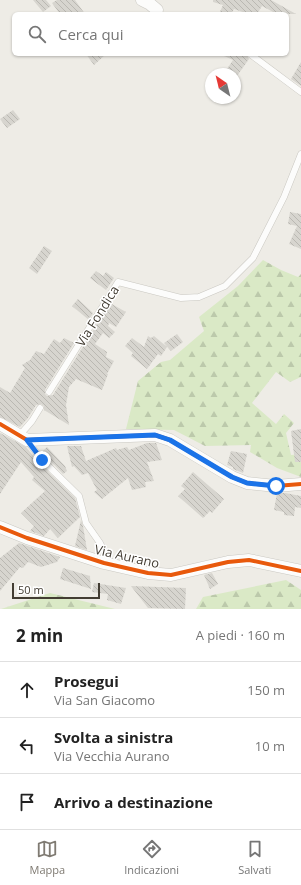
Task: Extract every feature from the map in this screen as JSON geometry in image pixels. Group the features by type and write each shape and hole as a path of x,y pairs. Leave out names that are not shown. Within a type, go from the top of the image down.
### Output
{"street":[{"path":"142,0 160,12"},
{"path":"0,424 21,438 155,435 170,440 232,477 247,483 276,486 301,484"},
{"name":"Via Aurano","path":"0,527 27,538 104,563 148,573 171,576 228,562 249,560 301,570"}],"lane":[{"path":"253,56 301,92"},
{"name":"Via Fondica","path":"49,392 118,282 181,298 199,297 225,286 253,258 284,197 301,154"},
{"path":"40,408 21,438 79,496 86,523 105,553 104,563"}],"green space":[{"path":"263,260 298,277 301,274 301,377 290,382 276,372 252,403 276,424 284,414 294,423 286,433 291,455 301,454 301,477 277,468 250,452 251,445 205,446 174,430 126,429 138,381 161,362 170,360 204,331 199,317 238,286"},
{"path":"286,580 301,590 301,609 196,609 203,597"},
{"path":"50,593 115,609 1,609"}],"building":[{"path":"33,0 46,0 51,6 43,12"},
{"path":"57,0 75,0 84,12 59,12 52,3"},
{"path":"213,0 271,0 296,14 289,14 289,12 273,12 262,6 258,12 243,12 234,9 232,12 220,12 223,5 213,2"},
{"path":"87,56 104,56 94,65"},
{"path":"224,56 247,56 249,59 241,70 241,68 228,68 233,60"},
{"path":"301,62 301,86 291,79"},
{"path":"13,110 20,119 7,128 0,119"},
{"path":"290,212 301,214 301,249 289,244 297,226 288,224"},
{"path":"44,246 52,251 37,274 29,268"},
{"path":"96,271 103,276 106,272 114,278 106,290 90,278"},
{"path":"78,299 93,313 89,320 72,306"},
{"path":"110,303 126,312 116,327 109,323 108,326 115,332 109,338 103,333 95,344 107,352 106,357 114,361 107,374 102,390 76,379 69,387 66,405 69,425 44,410 44,406 41,404 36,405 20,427 0,417 0,387 10,393 25,368 22,365 30,360 36,351 44,354 54,339 60,343 64,338 74,343 45,390 45,394 47,396 53,395"},
{"path":"177,334 183,342 171,351 164,343"},
{"path":"148,336 151,338 154,336 167,347 161,356 158,354 147,369 131,356 133,353 125,346 132,338 144,347"},
{"path":"301,429 301,462 295,462 291,431"},
{"path":"0,433 26,447 39,463 75,498 80,517 58,538 50,529 44,536 30,531 34,526 21,513 45,491 32,480 34,477 21,462 0,494"},
{"path":"147,443 156,443 162,460 147,462 154,481 145,482 146,487 132,490 128,478 102,499 94,492 97,490 88,473 82,475 74,466 72,467 67,446 81,446 86,461 116,448 117,450 127,447 129,450"},
{"path":"47,447 65,466 67,471 63,474 42,452"},
{"path":"231,451 247,454 243,473 227,465"},
{"path":"193,472 224,499 212,513 210,511 203,518 178,496 185,489 181,486"},
{"path":"277,493 301,496 301,508 295,507 294,516 284,515 284,512 274,510"},
{"path":"81,520 83,526 87,550 75,546"},
{"path":"19,543 60,557 57,562 41,567 28,562 23,568 20,567 0,591 0,558"},
{"path":"63,568 90,576 91,589 60,579"},
{"path":"212,573 218,584 210,589 204,575"},
{"path":"94,583 126,588 121,604 107,600 108,594 92,592"},
{"path":"131,586 186,588 185,609 148,608"}],"cycle path":[{"path":"0,424 27,440 155,435 170,440 232,477 247,483 276,486 301,484"},
{"path":"0,527 27,538 104,563 148,573 171,575 228,562 249,560 301,571"}],"route":[{"path":"42,460 27,440 155,435 170,440 232,477 247,483 276,486"}]}
